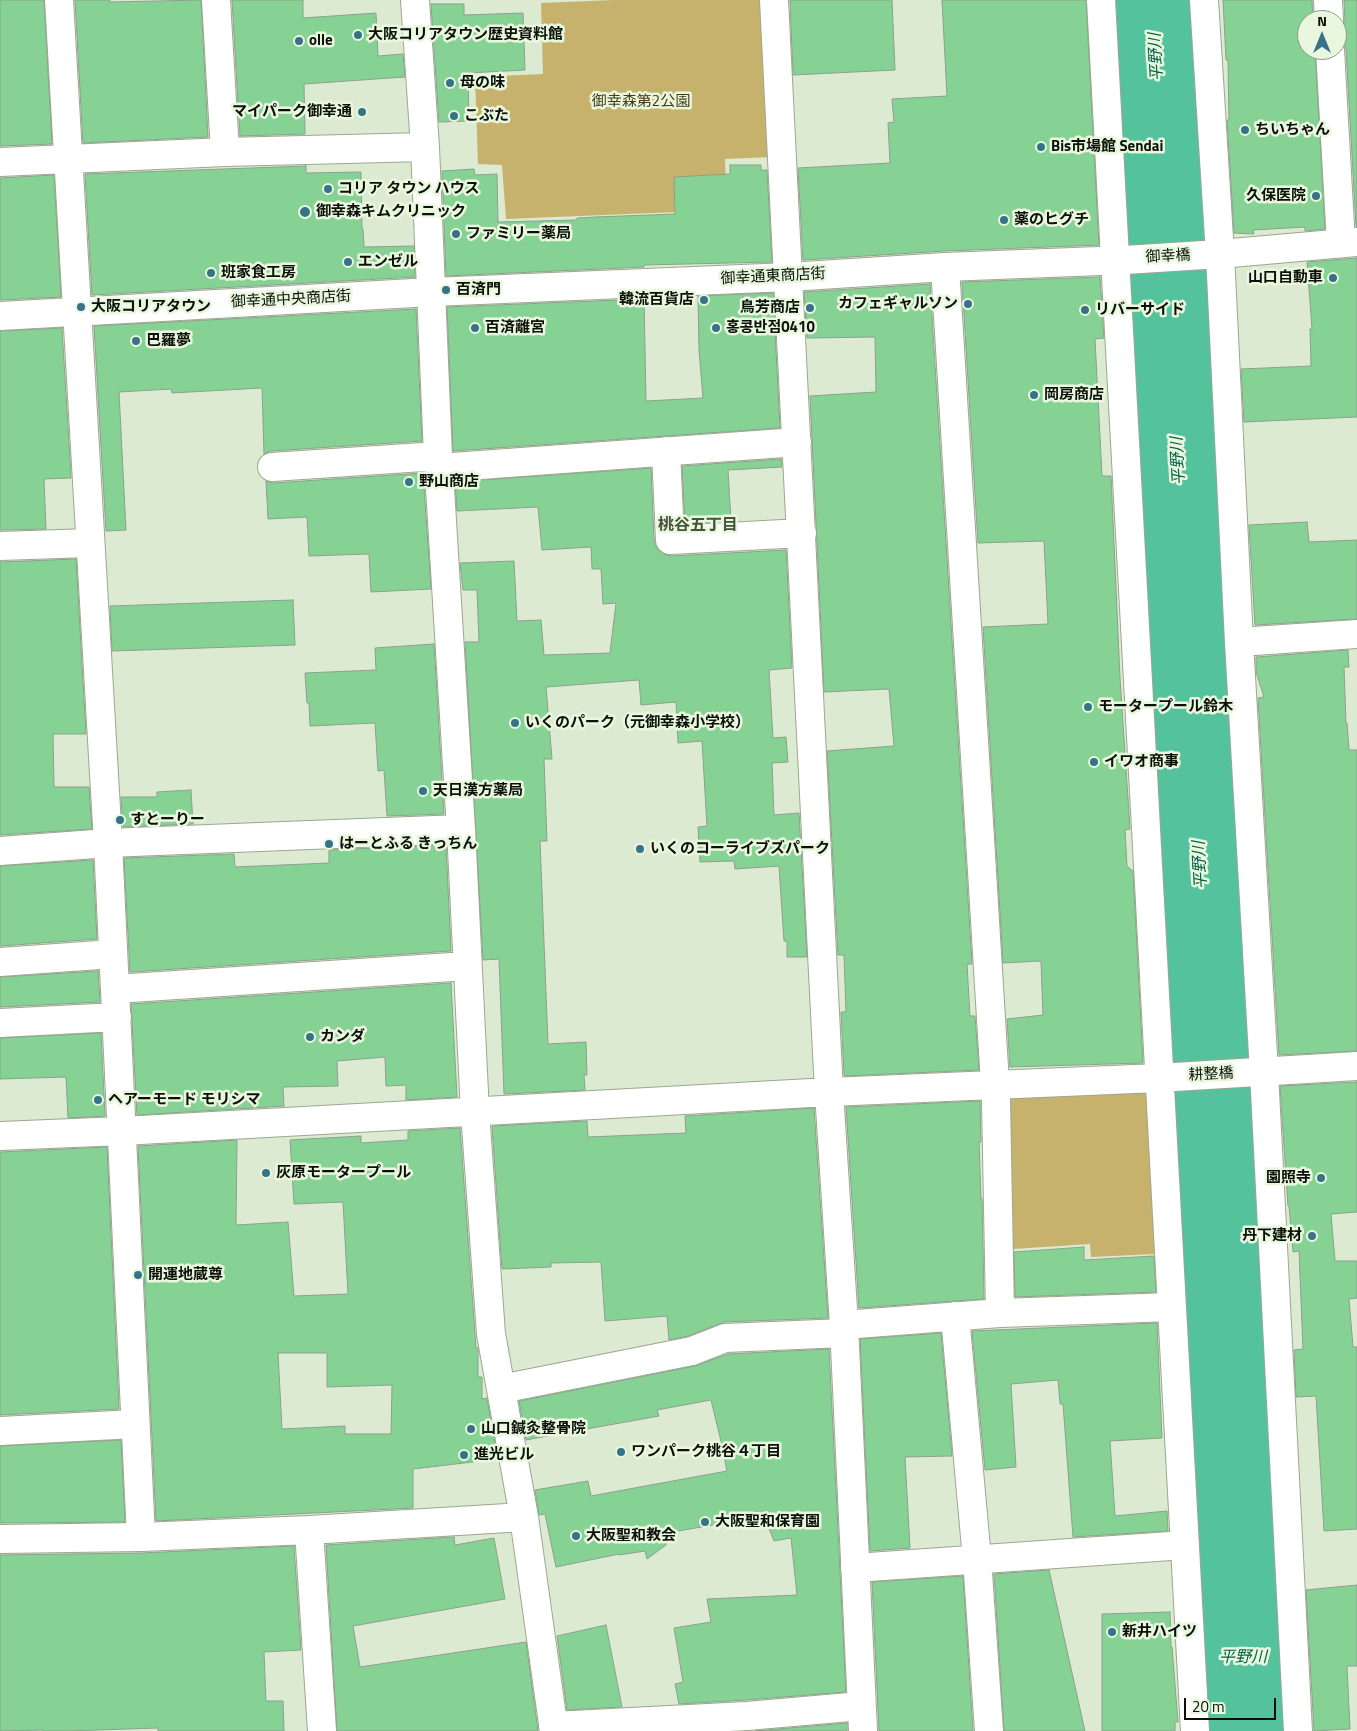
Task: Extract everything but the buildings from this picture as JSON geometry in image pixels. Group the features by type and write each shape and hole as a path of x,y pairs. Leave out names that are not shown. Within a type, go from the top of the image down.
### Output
{"street":[{"path":"59,0 114,954 141,1537"},
{"path":"216,0 225,152"},
{"path":"415,0 425,148 439,462 474,1112 491,1334 524,1517 553,1728 747,1724 862,1719 844,1329 829,1092 774,0"},
{"path":"1101,0 1120,260 1195,1731"},
{"path":"1204,0 1215,255 1239,642 1259,1072 1298,1731"},
{"path":"1331,60 1349,243"},
{"path":"0,162 225,152 425,148"},
{"name":"御幸橋","path":"1120,260 1215,255 1349,243"},
{"name":"御幸通東商店街","path":"432,292 789,277 945,267 1120,260"},
{"path":"945,267 995,1085 1000,1312"},
{"name":"御幸通中央商店街","path":"0,316 432,292"},
{"path":"272,467 666,452 797,442"},
{"path":"666,452 670,540 802,533"},
{"path":"0,546 90,543"},
{"path":"1239,642 1357,634"},
{"path":"0,851 108,843 460,829"},
{"path":"0,962 114,954"},
{"path":"115,989 467,966"},
{"path":"0,1023 117,1017"},
{"name":"耕整橋","path":"0,1136 829,1092 1163,1078 1357,1066"},
{"path":"501,1389 692,1350 725,1338 844,1329 1000,1312 1172,1307"},
{"path":"955,1316 977,1559 989,1731"},
{"path":"0,1431 135,1424"},
{"path":"0,1539 141,1537 310,1530 524,1517"},
{"path":"310,1530 322,1731"},
{"path":"855,1568 1185,1545"}],"green space":[{"name":"御幸森第2公園","path":"614,0 766,0 772,157 725,159 727,210 506,219 502,165 478,164 475,77 543,74 541,3"},
{"path":"1139,1090 1150,1096 1156,1254 1091,1257 1090,1244 1013,1249 1006,1098"}],"water":[{"name":"平野川","path":"1113,0 1195,0 1288,1731 1205,1731"}],"place":[{"name":"大阪コリアタウン歴史資料館","path":"358,35"},
{"name":"olle","path":"299,41"},
{"name":"母の味","path":"450,83"},
{"name":"マイパーク御幸通","path":"362,112"},
{"name":"こぶた","path":"454,116"},
{"name":"ちいちゃん","path":"1245,130"},
{"name":"Bis市場館 Sendai","path":"1041,147"},
{"name":"コリア タウン ハウス","path":"328,189"},
{"name":"久保医院","path":"1316,196"},
{"name":"御幸森キムクリニック","path":"305,212"},
{"name":"薬のヒグチ","path":"1004,220"},
{"name":"ファミリー薬局","path":"456,234"},
{"name":"エンゼル","path":"348,262"},
{"name":"班家食工房","path":"211,273"},
{"name":"山口自動車","path":"1333,278"},
{"name":"百済門","path":"446,290"},
{"name":"韓流百貨店","path":"704,300"},
{"name":"カフェギャルソン","path":"968,304"},
{"name":"大阪コリアタウン","path":"81,307"},
{"name":"鳥芳商店","path":"810,308"},
{"name":"リバーサイド","path":"1085,310"},
{"name":"百済離宮","path":"475,328"},
{"name":"홍콩반점0410","path":"716,328"},
{"name":"巴羅夢","path":"136,341"},
{"name":"岡房商店","path":"1034,395"},
{"name":"野山商店","path":"409,482"},
{"name":"モータープール鈴木","path":"1088,707"},
{"name":"いくのパーク（元御幸森小学校）","path":"515,723"},
{"name":"イワオ商事","path":"1094,762"},
{"name":"天日漢方薬局","path":"423,791"},
{"name":"すとーりー","path":"120,820"},
{"name":"はーとふる きっちん","path":"329,844"},
{"name":"いくのコーライブズパーク","path":"640,849"},
{"name":"カンダ","path":"310,1037"},
{"name":"ヘアーモード モリシマ","path":"98,1100"},
{"name":"灰原モータープール","path":"266,1173"},
{"name":"園照寺","path":"1321,1178"},
{"name":"丹下建材","path":"1312,1236"},
{"name":"開運地蔵尊","path":"138,1275"},
{"name":"山口鍼灸整骨院","path":"471,1429"},
{"name":"ワンパーク桃谷４丁目","path":"621,1452"},
{"name":"進光ビル","path":"464,1455"},
{"name":"大阪聖和保育園","path":"705,1522"},
{"name":"大阪聖和教会","path":"576,1536"},
{"name":"新井ハイツ","path":"1112,1632"}],"district":[{"name":"桃谷五丁目","path":"698,526"}]}
